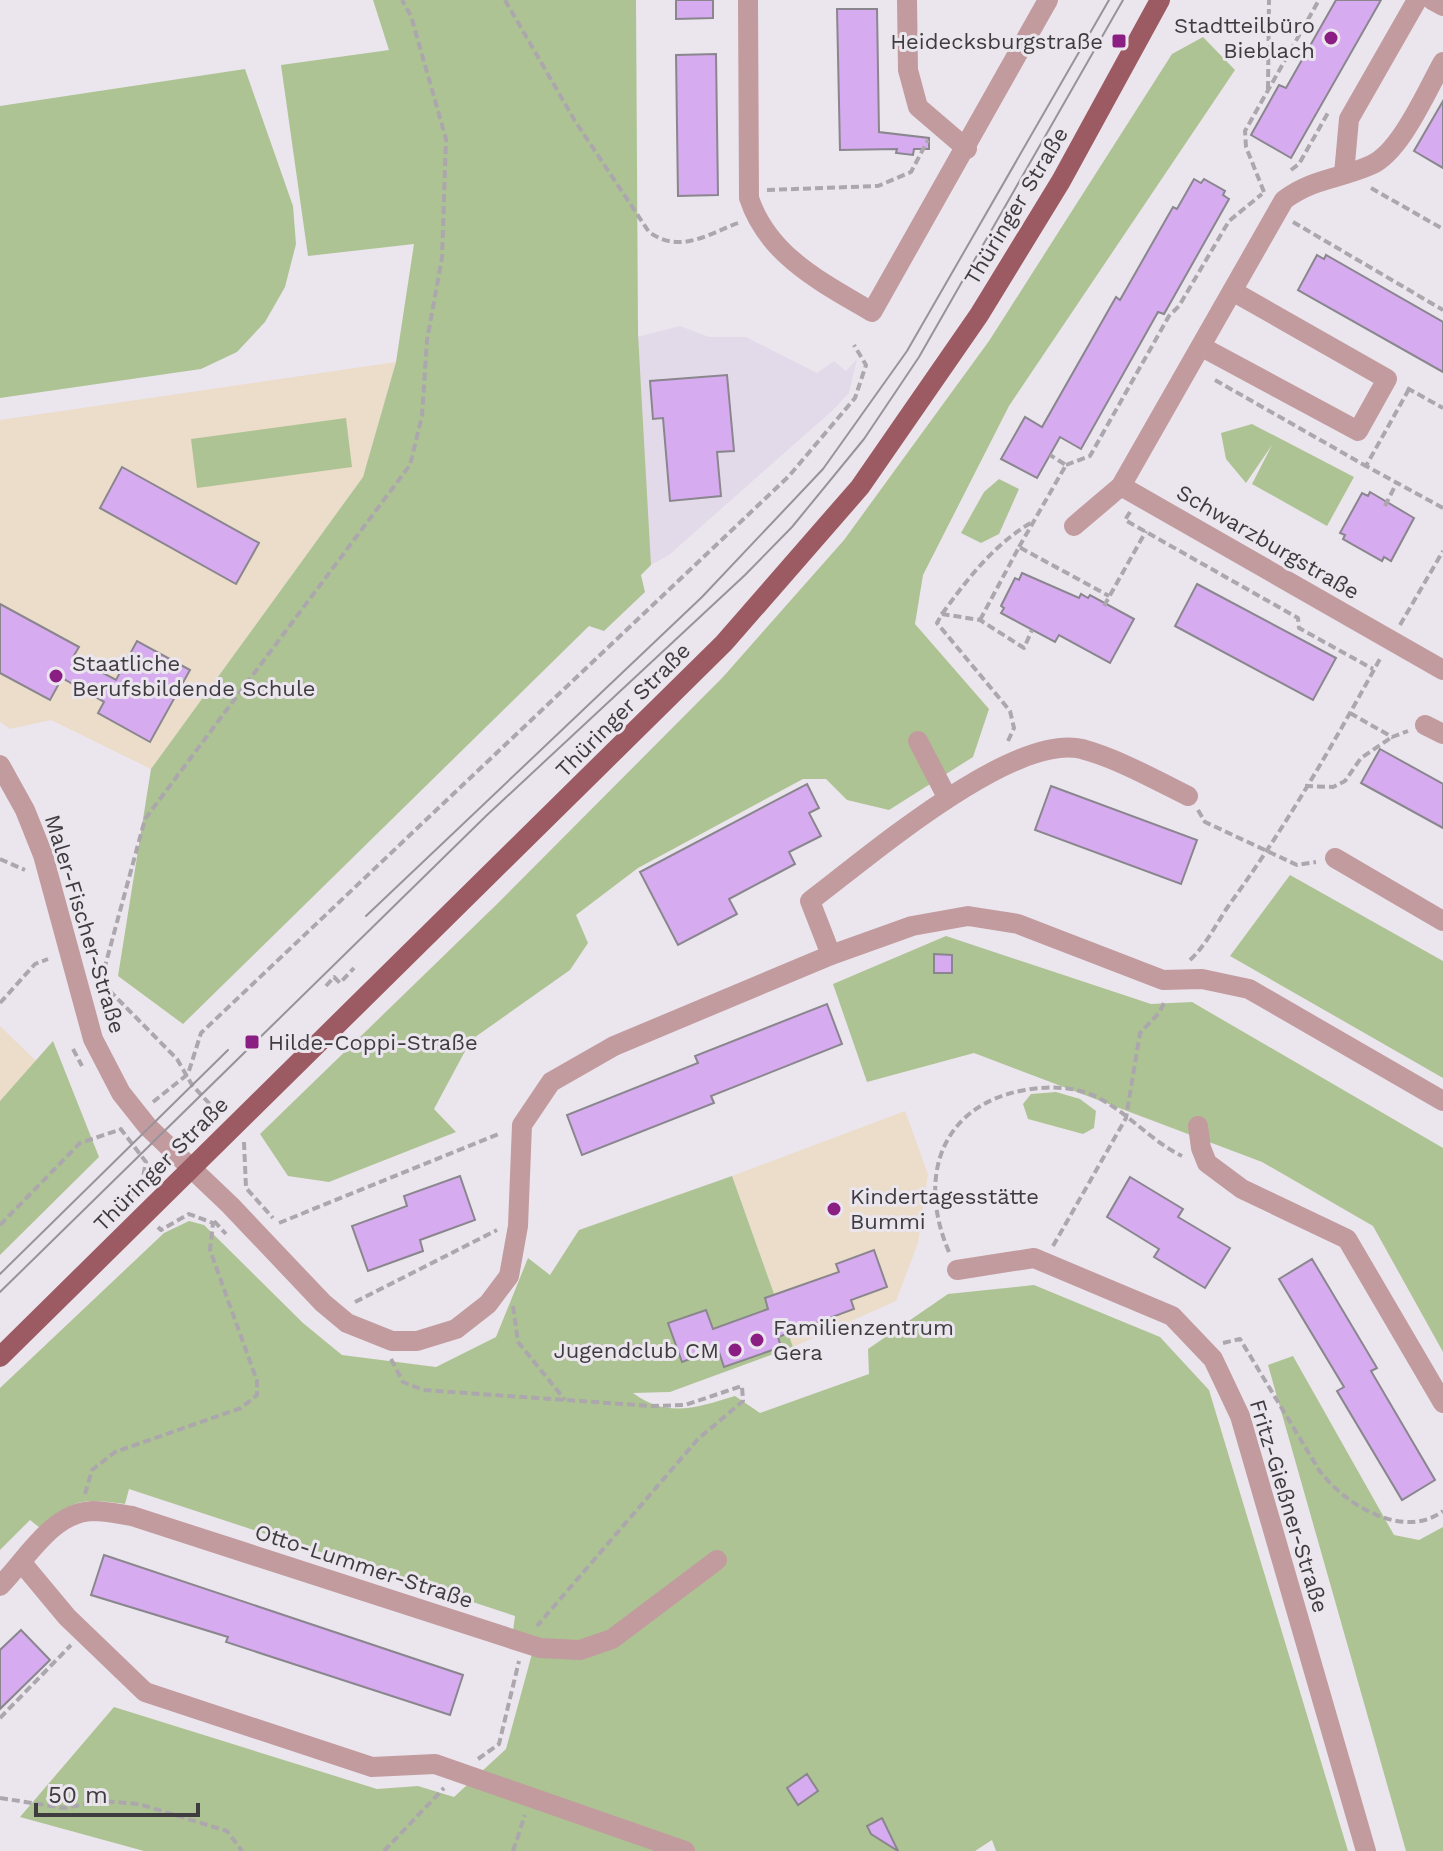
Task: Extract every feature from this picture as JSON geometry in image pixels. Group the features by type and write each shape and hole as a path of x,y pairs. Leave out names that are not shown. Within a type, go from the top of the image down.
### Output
{"main road":[{"name":"Thüringer Straße","path":"0,1357 724,643 860,487 996,288 1061,181 1160,0"}],"street":[{"path":"748,0 749,198 755,217 782,253 816,279 872,312 967,149 1048,0"},
{"path":"907,0 908,70 918,107 967,149"},
{"path":"1344,174 1349,119 1417,0"},
{"path":"1432,0 1443,6"},
{"path":"1074,526 1121,486 1210,351 1234,292 1284,200 1306,184 1374,164 1393,148 1443,62"},
{"path":"1210,351 1358,431 1387,379 1234,292"},
{"name":"Schwarzburgstraße","path":"1121,486 1443,670"},
{"path":"918,741 947,797"},
{"path":"831,955 810,901 947,797 1037,752 1079,748 1188,796"},
{"name":"Maler-Fischer-Straße","path":"0,765 25,810 43,855 93,1039 137,1115 190,1168"},
{"path":"1335,858 1443,921"},
{"path":"190,1168 323,1303 347,1323 392,1341 417,1341 456,1329 488,1304 509,1276 518,1226 522,1125 551,1082 614,1046 831,955 912,926 968,916 1018,924 1163,980 1202,979 1249,989 1443,1101"},
{"path":"1198,1126 1207,1163 1242,1189 1347,1239 1443,1403"},
{"name":"Fritz-Gießner-Straße","path":"957,1270 1034,1258 1172,1316 1207,1352 1240,1416 1366,1851"},
{"path":"0,1586 50,1530 70,1516 86,1512"},
{"name":"Otto-Lummer-Straße","path":"86,1512 132,1516 540,1648 580,1650 612,1639 717,1560"},
{"path":"22,1563 83,1632 145,1692 372,1767 435,1764 685,1851"}],"path":[{"path":"101,981 145,819 410,465 422,416 427,340 442,258 446,139 411,16 402,0"},
{"path":"505,0 575,121 649,232 664,243 681,244 755,217"},
{"path":"1267,92 1269,0"},
{"path":"1264,192 1246,147 1245,131 1319,0"},
{"path":"1287,173 1299,164 1330,109"},
{"path":"792,189 878,186 911,172 937,123"},
{"path":"980,620 1066,465 1090,456 1169,316 1229,221 1276,183"},
{"path":"1363,183 1443,229"},
{"path":"1293,212 1289,220 1443,310"},
{"path":"0,1225 80,1143 121,1130 188,1074 201,1033 789,476 855,398 866,365 854,345"},
{"path":"1210,351 1208,376 1443,508"},
{"path":"1387,379 1443,408"},
{"path":"1366,466 1409,389"},
{"path":"1050,455 1066,465"},
{"path":"1385,506 1397,482"},
{"path":"1141,497 1125,520 1298,618 1299,628 1374,670"},
{"path":"1005,745 1014,719 937,623 973,571 1015,532 1034,521"},
{"path":"1104,606 1146,531"},
{"path":"1019,547 1109,596"},
{"path":"1045,1263 1126,1118 1140,1033 1159,1013 1180,968 1205,946 1220,918 1268,851 1443,551"},
{"path":"942,614 980,620 1024,648 1032,630"},
{"path":"1350,713 1392,737"},
{"path":"1305,786 1333,787 1345,781 1361,758 1392,737 1434,729"},
{"path":"1188,796 1205,822 1297,865 1335,858"},
{"path":"0,1003 35,964 48,959"},
{"path":"326,986 334,977 340,983 354,968"},
{"path":"77,979 101,981 188,1074 192,1085 232,1127 246,1144 246,1188 289,1235"},
{"path":"957,1270 939,1229 935,1201 937,1161 947,1136 968,1112 1003,1094 1051,1085 1096,1097 1179,1155 1207,1163"},
{"path":"279,1223 522,1125"},
{"path":"86,1512 85,1495 92,1470 115,1452 241,1408 257,1395 257,1381 210,1250 213,1223"},
{"path":"351,1304 505,1227"},
{"path":"509,1276 518,1342 565,1401"},
{"path":"1207,1352 1234,1338 1240,1339 1319,1470 1332,1488 1351,1504 1374,1514 1412,1521 1432,1519 1443,1511"},
{"path":"384,1851 458,1772 499,1744 523,1642 698,1439 743,1401 742,1386 685,1405 565,1401 423,1390 403,1382 393,1370 390,1355 392,1341"},
{"path":"0,1718 83,1632"},
{"path":"0,1798 64,1808 103,1801 139,1804 227,1831 242,1851"},
{"path":"513,1851 531,1798"}],"shaded area":[{"path":"680,326 709,337 746,337 817,373 834,361 846,371 857,359 849,393 832,411 669,555 651,565 634,562 605,345"},
{"path":"396,362 363,477 151,769 51,720 10,729 0,722 0,420"},
{"path":"0,1026 36,1061 0,1101"},
{"name":"Kindertagesstätte Bummi","path":"905,1111 928,1174 918,1243 896,1301 793,1347 732,1176"}],"green space":[{"path":"373,0 636,0 638,334 651,565 641,575 645,592 604,631 589,626 183,1024 118,976 151,769 363,477 396,362 414,244 308,256 281,65 389,50"},
{"path":"1203,37 1235,70 1009,406 923,575 915,624 989,709 973,757 889,810 847,800 826,779 803,779 638,868 576,915 588,943 570,970 471,1040 434,1109 456,1132 329,1182 288,1176 260,1134 496,905 723,677 844,540 989,341 1172,54"},
{"path":"245,69 293,206 296,244 285,287 265,322 237,352 201,369 0,398 0,106"},
{"path":"346,418 352,467 197,488 191,439"},
{"path":"1252,424 1354,477 1327,526 1252,484 1272,445 1246,483 1226,459 1221,433"},
{"path":"999,479 1019,489 999,534 981,543 961,533 984,492"},
{"path":"1290,875 1443,961 1443,1078 1230,956"},
{"path":"946,936 1151,1004 1192,1002 1443,1148 1443,1352 1373,1226 1262,1162 974,1053 867,1082 833,984"},
{"path":"53,1041 99,1157 0,1255 0,1101"},
{"path":"1056,1092 1080,1099 1096,1111 1094,1128 1083,1134 1028,1119 1023,1104 1031,1094"},
{"path":"732,1176 793,1347 670,1392 633,1393 658,1406 671,1408 696,1407 735,1396 760,1413 869,1374 868,1349 948,1294 1034,1285 1160,1337 1209,1390 1348,1851 996,1851 992,1840 975,1851 144,1851 20,1817 114,1707 377,1789 418,1786 454,1797 506,1749 536,1639 513,1631 515,1616 129,1489 125,1504 79,1503 62,1511 40,1528 30,1520 0,1550 0,1388 164,1233 189,1221 204,1225 303,1323 342,1355 436,1367 496,1337 528,1258 550,1275 579,1230"},
{"path":"1293,1356 1394,1535 1419,1540 1443,1527 1443,1851 1406,1851 1268,1365"}],"building":[{"path":"676,0 713,0 713,18 676,19"},
{"path":"1336,0 1381,0 1291,158 1251,135 1279,85 1286,88"},
{"path":"837,9 877,9 879,132 929,138 929,149 914,149 913,155 896,153 897,149 840,150"},
{"path":"716,54 718,195 678,196 676,55"},
{"path":"1443,101 1443,168 1414,151"},
{"path":"1194,179 1201,183 1204,179 1225,191 1223,195 1229,199 1164,314 1158,312 1081,449 1060,437 1037,478 1001,459 1025,417 1042,427 1116,297 1120,300 1173,207 1177,209"},
{"path":"1317,255 1324,259 1326,255 1443,322 1443,372 1298,290"},
{"path":"727,375 734,451 717,452 721,496 670,501 663,418 653,419 650,381"},
{"path":"122,467 259,543 236,584 100,508"},
{"path":"1370,492 1414,518 1391,561 1384,557 1382,561 1343,539 1345,535 1340,533 1362,493 1368,496"},
{"path":"1022,573 1079,598 1081,594 1088,598 1090,595 1134,619 1110,663 1059,635 1055,642 1001,613 1004,608 1001,606 1015,578 1019,580"},
{"path":"1197,584 1336,658 1313,700 1175,626"},
{"name":"Staatliche Berufsbildende Schule","path":"0,604 79,647 73,657 116,680 137,641 190,670 150,742 98,713 104,702 62,678 50,700 0,673"},
{"path":"1380,749 1443,784 1443,828 1361,783"},
{"path":"807,784 819,808 809,813 821,836 789,852 795,864 729,899 737,914 678,945 640,872"},
{"path":"1051,786 1197,840 1181,884 1035,830"},
{"path":"934,954 952,955 952,973 934,973"},
{"path":"827,1004 842,1044 711,1096 714,1103 582,1155 567,1115 698,1063 695,1056"},
{"path":"460,1176 475,1220 420,1240 423,1251 368,1271 352,1226 407,1206 404,1196"},
{"path":"1130,1177 1183,1209 1178,1217 1230,1248 1205,1288 1154,1257 1159,1249 1107,1217"},
{"path":"874,1250 887,1287 851,1300 854,1309 778,1337 781,1347 724,1367 718,1349 682,1362 668,1323 706,1310 713,1329 768,1309 765,1298 839,1272 836,1264"},
{"path":"1312,1259 1377,1368 1371,1371 1435,1480 1402,1500 1337,1391 1344,1387 1279,1279"},
{"path":"104,1555 463,1675 450,1715 226,1642 228,1637 91,1595"},
{"path":"21,1630 50,1660 0,1709 0,1650"},
{"path":"807,1774 818,1791 798,1805 787,1788"},
{"path":"882,1818 898,1851 871,1834 867,1826"}],"tram line":[{"path":"366,916 702,597 823,469 907,351 1109,0"},
{"path":"0,1292 486,816 745,575 792,527 864,439 919,357 1123,0"},
{"path":"0,1274 228,1050"}],"place":[{"name":"Stadtteilbüro Bieblach","path":"1331,38"},
{"name":"Heidecksburgstraße","path":"1119,41"},
{"name":"Staatliche Berufsbildende Schule","path":"56,676"},
{"name":"Hilde-Coppi-Straße","path":"252,1042"},
{"name":"Kindertagesstätte Bummi","path":"834,1209"},
{"name":"Familienzentrum Gera","path":"757,1340"},
{"name":"Jugendclub CM","path":"735,1350"}]}
